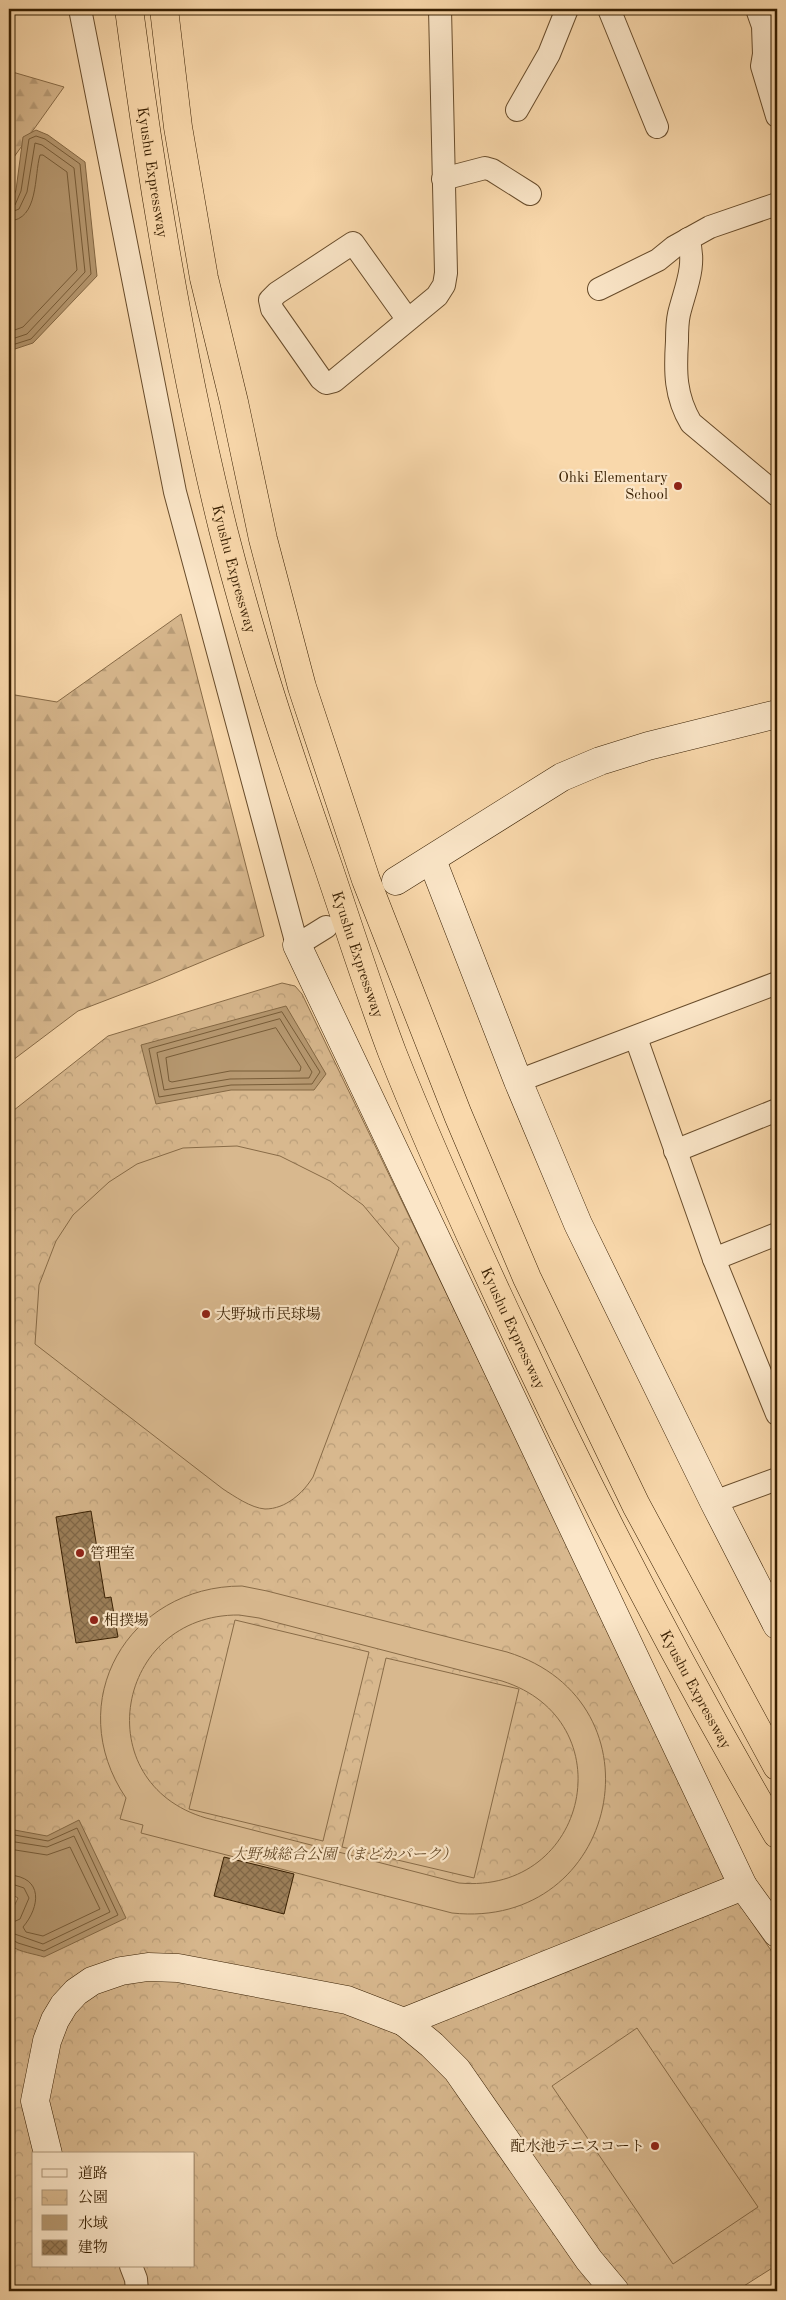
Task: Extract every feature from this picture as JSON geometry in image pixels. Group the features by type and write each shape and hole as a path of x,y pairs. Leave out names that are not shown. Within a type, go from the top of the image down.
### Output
{"highway":[{"name":"Kyushu Expressway","path":"129,9 145,128 171,280 199,428 224,534 254,644 391,1050 460,1214 548,1402 677,1654 777,1834"},
{"path":"164,9 178,128 204,278 234,402 263,539 302,687 366,880 458,1114 531,1286 636,1504 777,1766"},
{"path":"172,9 176,42 178,128"}],"street":[{"path":"80,9 175,492 297,945 743,1886 777,1933"},
{"path":"408,320 353,243 277,293 270,300 272,309 321,379 326,383 334,381 408,320 437,296 444,285 446,273 440,98 443,65 440,9"},
{"path":"517,110 549,54 567,9"},
{"path":"609,9 657,127"},
{"path":"757,9 763,26 764,54 762,66 777,116"},
{"path":"443,179 485,168 492,170 530,194"},
{"path":"599,289 658,260 688,239 740,215 777,204"},
{"path":"688,239 692,253 692,265 678,317 675,369 677,390 682,408 691,423 777,495"},
{"path":"396,881 562,777 600,761 648,746 777,714"},
{"path":"432,860 518,1081 586,1243 777,1625"},
{"path":"297,945 326,927"},
{"path":"518,1081 636,1038 777,983"},
{"path":"636,1038 714,1258 777,1414"},
{"path":"675,1151 777,1110"},
{"path":"714,1258 777,1234"},
{"path":"714,1502 777,1478"},
{"path":"404,2022 743,1886"},
{"path":"48,2152 35,2102 47,2040 55,2020 64,2005 76,1992 92,1981 121,1971 148,1967 178,1968 347,2000 404,2022 432,2045 457,2070 589,2260 615,2291"},
{"path":"132,2268 138,2291"}],"green space":[{"path":"9,71 64,87 9,164"},
{"path":"181,614 264,936 78,1011 9,1063 9,694 57,702"},
{"name":"大野城総合公園（まどかパーク）","path":"282,983 295,986 302,994 744,1911 777,1959 777,2265 736,2291 9,2291 9,1114 108,1036"},
{"name":"大野城市民球場","path":"237,1146 280,1156 330,1181 363,1205 399,1248 313,1477 299,1494 287,1503 265,1509 248,1504 223,1489 35,1344 39,1285 56,1241 73,1215 109,1182 137,1164 183,1148"},
{"path":"242,1586 267,1591 507,1652 558,1678 590,1716 604,1761 602,1808 585,1852 554,1887 509,1909 452,1913 141,1833 143,1825 120,1819 126,1798 108,1761 101,1724 104,1689 117,1656 138,1628 167,1606 202,1591","holes":["239,1615 259,1618 502,1681 541,1701 566,1731 577,1765 576,1801 562,1835 538,1862 503,1879 459,1883 206,1818 168,1799 143,1771 131,1738 131,1703 142,1670 165,1641 197,1622"]},
{"path":"235,1620 369,1652 323,1841 189,1809"},
{"path":"386,1658 519,1689 474,1878 342,1847"},
{"name":"配水池テニスコート","path":"637,2028 758,2207 673,2264 552,2086"}],"water":[{"path":"36,130 48,135 85,162 97,276 33,343 9,351 9,208 16,190 23,137"},
{"path":"286,1006 326,1074 314,1090 231,1090 156,1104 141,1045"},
{"path":"79,1820 126,1918 44,1957 16,1949 9,1942 7,1936 8,1922 18,1898 9,1893 9,1829 47,1836"}],"building":[{"path":"91,1511 105,1598 111,1597 118,1637 76,1643 56,1517"},
{"path":"224,1857 294,1874 284,1914 214,1896"}],"place":[{"name":"Ohki Elementary School","path":"678,486"},
{"name":"大野城市民球場","path":"206,1314"},
{"name":"管理室","path":"80,1553"},
{"name":"相撲場","path":"94,1620"},
{"name":"配水池テニスコート","path":"655,2146"}]}
